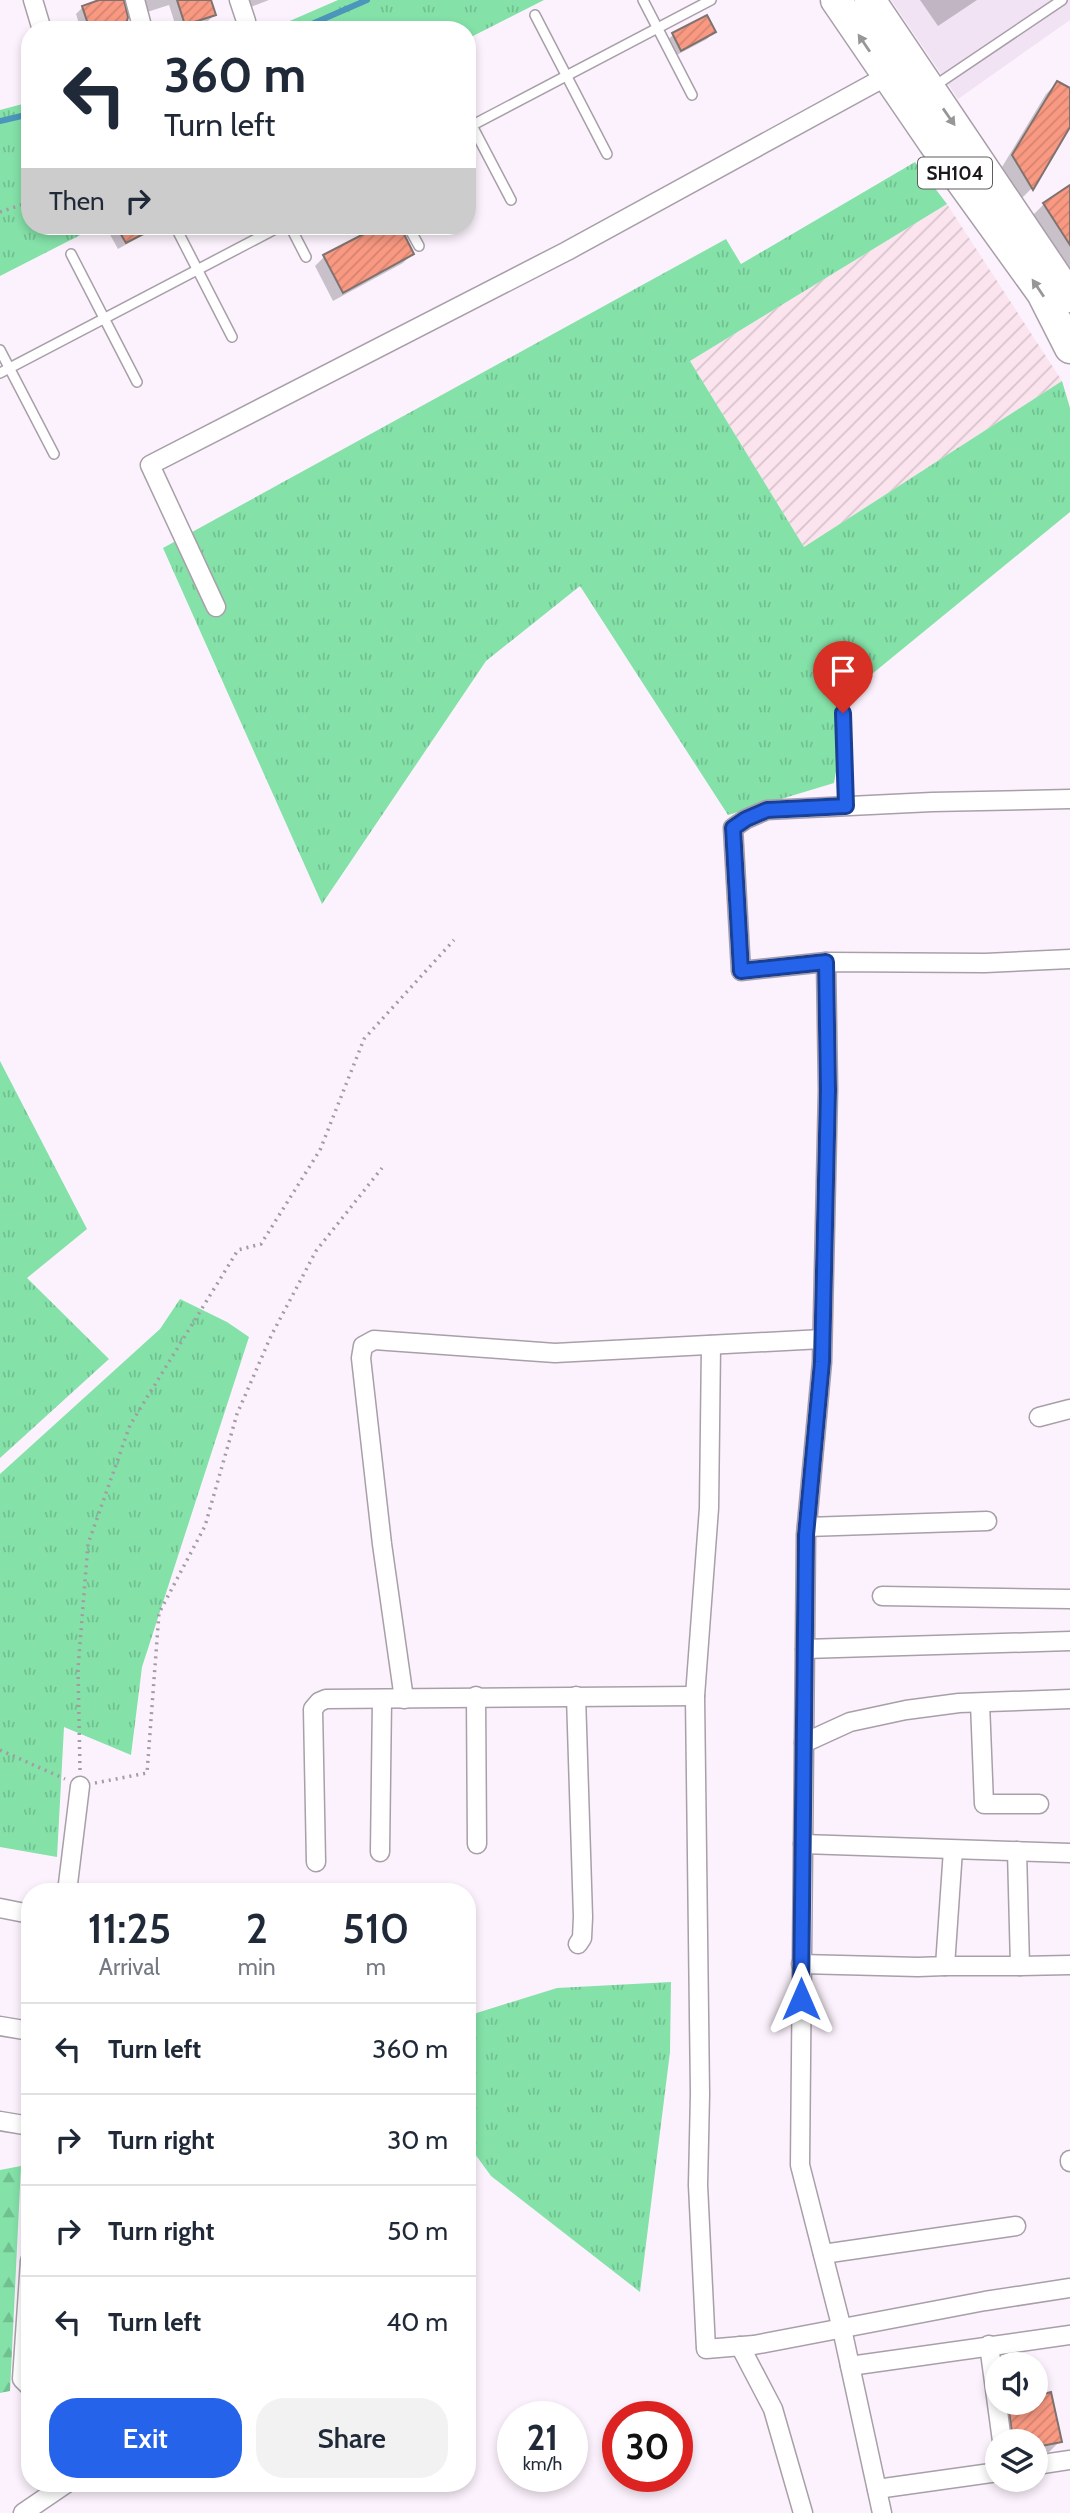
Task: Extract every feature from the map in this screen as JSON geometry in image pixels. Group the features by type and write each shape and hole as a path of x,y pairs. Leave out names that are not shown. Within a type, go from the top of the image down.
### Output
{"main road":[{"name":"SH104","path":"836,0 887,76 919,97 1070,297"},
{"name":"SH104","path":"870,0 919,97 1042,293 1070,348"}],"street":[{"path":"33,0 39,21"},
{"path":"135,0 141,21"},
{"path":"239,0 246,21"},
{"path":"216,607 149,465 566,251 887,76"},
{"path":"1070,799 767,810 733,828 741,971 826,962 985,964 1070,959"},
{"path":"826,962 828,1090 822,1339 807,1527 800,2165 842,2329 882,2513"},
{"path":"404,1699 380,1531 361,1358 363,1346 374,1340 555,1353 822,1339"},
{"path":"711,1345 709,1508 695,1696 700,2094 698,2185 706,2349 842,2329 985,2301 1070,2288"},
{"path":"1039,1417 1070,1409"},
{"path":"807,1527 988,1521"},
{"path":"882,1596 1070,1599"},
{"path":"805,1649 1070,1641"},
{"path":"316,1862 313,1709 319,1702 326,1699 382,1700 476,1696 695,1696"},
{"path":"476,1696 477,1844"},
{"path":"576,1696 583,1917 582,1938 578,1944"},
{"path":"804,1743 850,1722 906,1710 1070,1699"},
{"path":"380,1852 382,1700"},
{"path":"980,1703 984,1804 1039,1804"},
{"path":"68,1883 80,1786"},
{"path":"803,1844 1070,1853"},
{"path":"945,1966 953,1850"},
{"path":"1017,1852 1020,1966"},
{"path":"0,1908 21,1912"},
{"path":"801,1964 918,1967 1070,1965"},
{"path":"0,2026 21,2030"},
{"path":"0,2121 21,2124"},
{"path":"823,2254 1016,2227"},
{"path":"850,2366 1070,2335"},
{"path":"989,2345 1000,2429"},
{"path":"740,2346 773,2409 803,2513"},
{"path":"1048,2463 1070,2459"},
{"path":"877,2489 985,2474"},
{"path":"23,2513 54,2492"}],"lane":[{"path":"643,0 692,94"},
{"path":"476,120 711,0"},
{"path":"919,97 1062,0"},
{"path":"535,15 607,154"},
{"path":"476,136 511,200"},
{"path":"180,235 232,337"},
{"path":"5,371 264,235"},
{"path":"295,235 306,257"},
{"path":"413,235 419,247"},
{"path":"71,254 137,383"},
{"path":"0,350 5,371 54,454"},
{"path":"843,713 846,806"}],"path":[{"path":"0,212 21,205"},
{"path":"80,1786 78,1669 88,1544 130,1425 238,1250 261,1244 320,1150 364,1039 454,940"},
{"path":"0,1750 80,1786 147,1773 159,1613 205,1526 237,1413 271,1336 316,1251 382,1168"}],"shaded area":[{"path":"891,0 1070,0 1070,20 958,99"},
{"path":"947,204 1062,381 804,547 690,361"}],"green space":[{"path":"338,0 544,0 476,34 476,21 290,21"},
{"path":"21,104 21,235 80,235 0,276 0,110"},
{"path":"915,162 947,204 690,361 804,547 1062,381 1070,408 1070,512 850,692 834,783 728,815 580,586 486,661 322,904 163,548 726,239 741,264"},
{"path":"0,1061 87,1229 27,1278 109,1359 0,1458"},
{"path":"180,1299 227,1322 249,1337 142,1667 131,1755 64,1727 57,1857 0,1847 0,1474 160,1329"},
{"path":"671,1982 670,2052 640,2292 491,2176 476,2155 476,2013 557,1988"},
{"path":"21,2166 10,2391 0,2393 0,2170"}],"building":[{"path":"99,0 124,0 127,21 87,21 82,6"},
{"path":"177,0 211,0 216,15 197,21 184,21"},
{"path":"707,15 716,32 681,51 672,33"},
{"path":"1057,81 1070,88 1070,127 1033,190 1012,155"},
{"path":"1070,185 1070,245 1043,203"},
{"path":"121,235 142,235 126,243"},
{"path":"362,235 404,235 414,254 343,293 323,255"},
{"path":"1051,2392 1062,2442 1048,2445 1048,2429 1011,2429 1010,2415 1048,2415 1048,2393"}],"waterway":[{"path":"319,21 367,0"},
{"path":"0,121 21,116"}],"route":[{"path":"801,1999 806,1535 822,1362 828,1090 826,962 741,971 733,828 767,810 846,806 843,713"}]}
